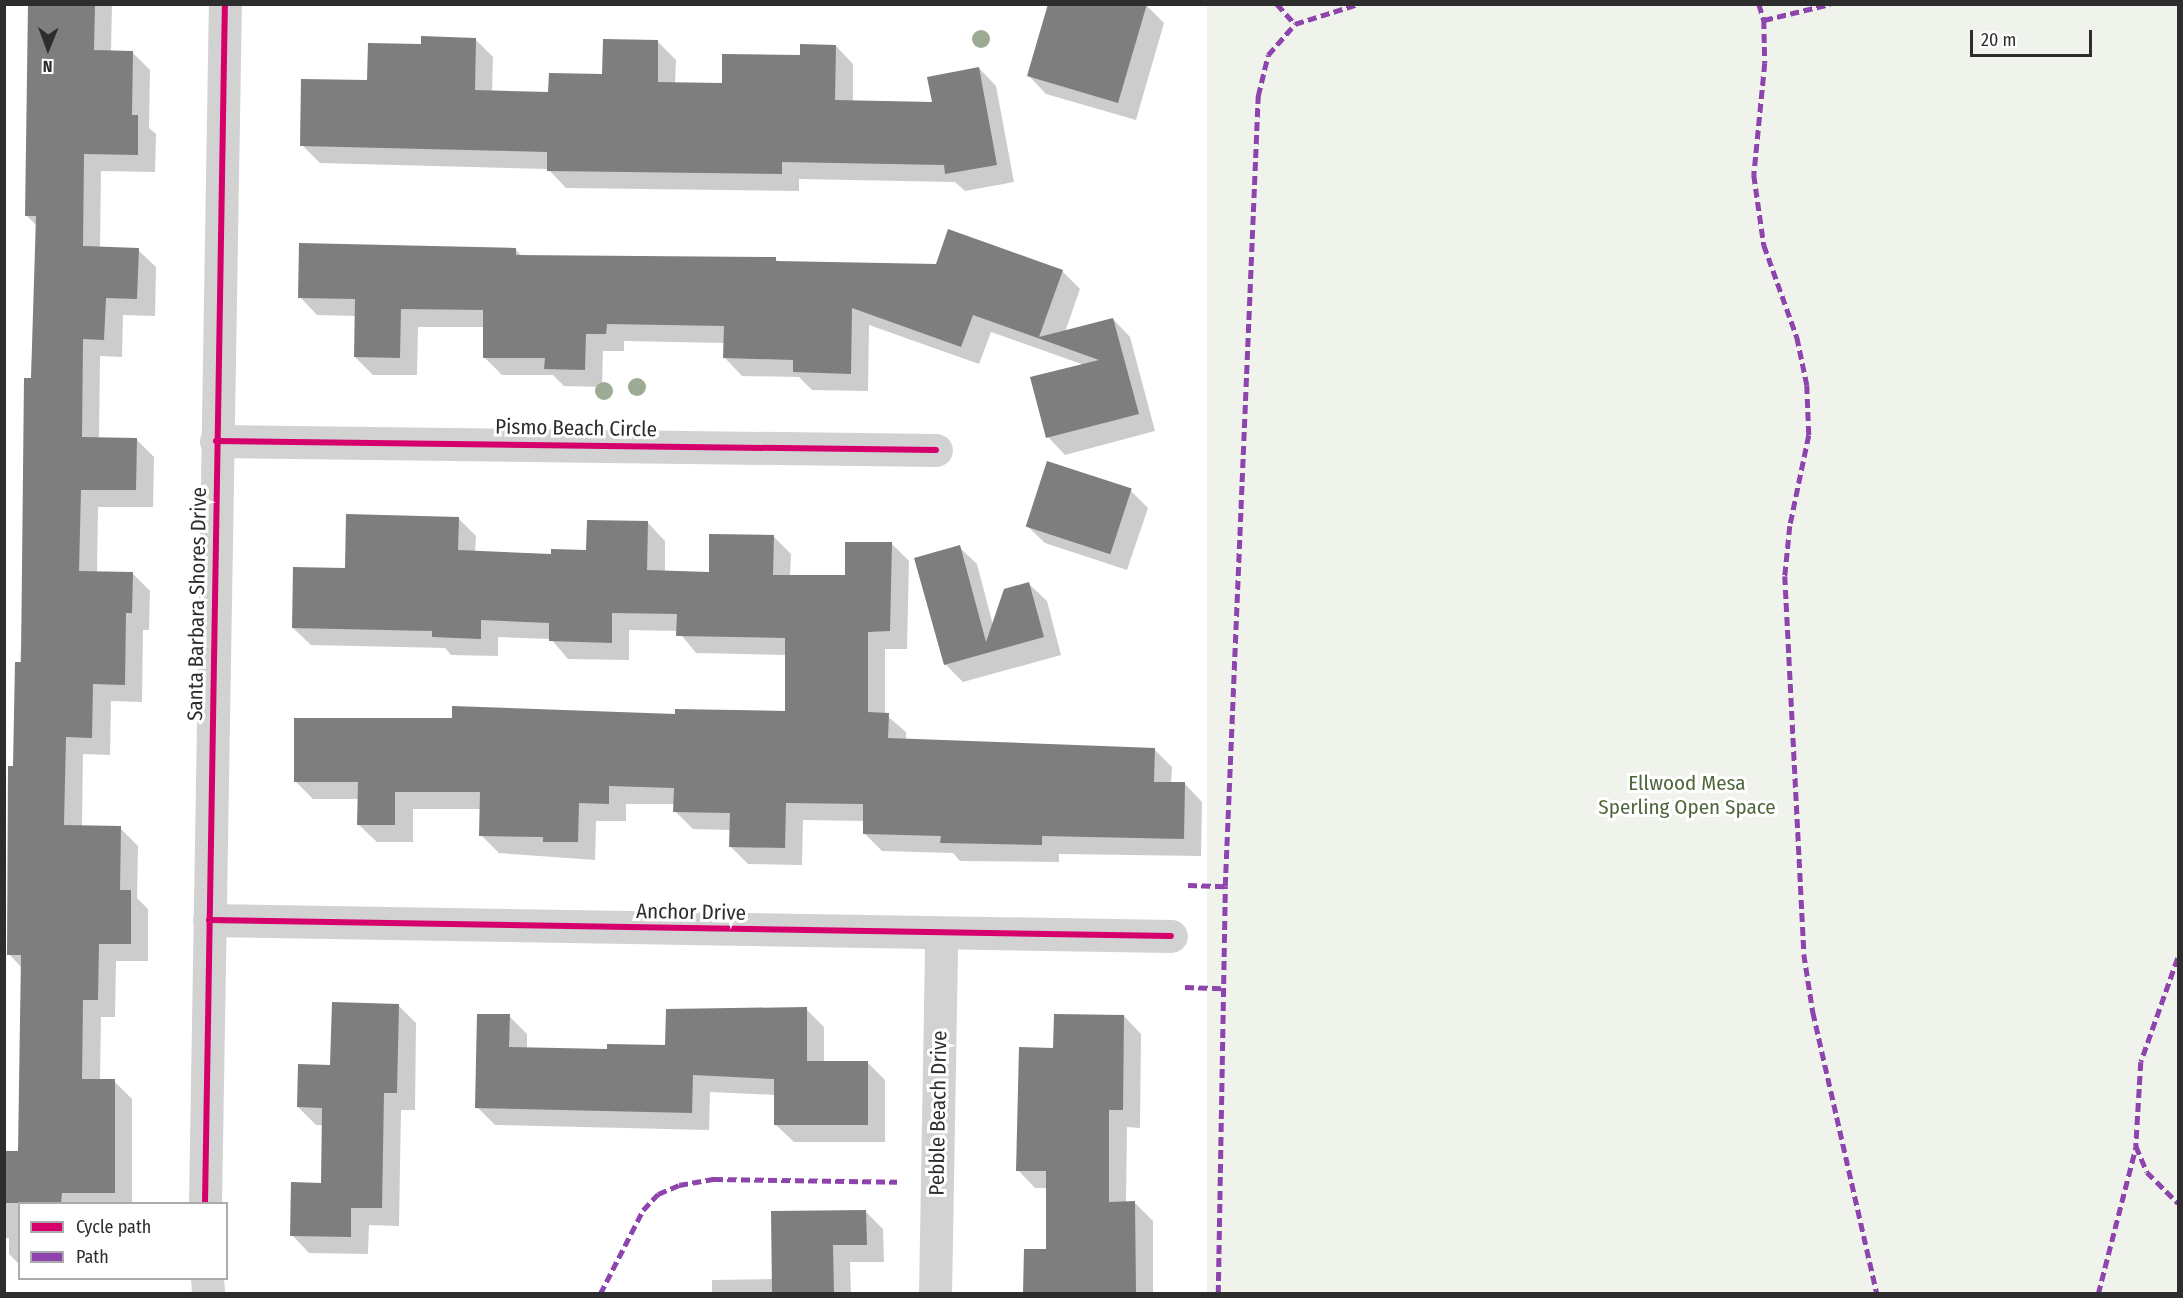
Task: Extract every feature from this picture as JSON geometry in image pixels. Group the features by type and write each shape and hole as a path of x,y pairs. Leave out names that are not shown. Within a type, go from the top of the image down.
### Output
{"street":[{"name":"Santa Barbara Shores Drive","path":"205,1202 225,4"},
{"name":"Pismo Beach Circle","path":"216,441 936,450"},
{"name":"Anchor Drive","path":"209,920 1171,936"},
{"name":"Pebble Beach Drive","path":"935,1293 941,933"}],"green space":[{"name":"Ellwood Mesa Sperling Open Space","path":"1207,5 2178,5 2178,1293 1207,1293"}],"building":[{"path":"28,4 95,4 94,50 133,51 132,115 138,115 138,155 84,154 83,246 139,248 137,299 106,298 104,340 83,339 82,437 137,438 136,490 81,490 79,571 133,572 132,613 126,613 125,685 93,684 92,738 66,737 64,825 121,826 120,890 131,890 131,944 99,944 98,1000 83,1000 82,1079 115,1079 115,1193 62,1193 61,1202 4,1203 4,1151 18,1151 21,955 7,955 8,766 13,766 15,662 21,662 24,378 31,378 36,216 25,216"},
{"path":"1048,4 1147,4 1118,103 1027,76"},
{"path":"421,36 476,38 475,90 548,92 549,73 602,74 603,39 658,40 658,82 722,83 722,54 800,55 800,44 836,45 835,100 932,102 927,77 979,67 997,165 945,174 944,165 782,162 782,174 547,171 547,152 300,146 301,79 367,80 368,43 421,44"},
{"path":"948,229 1063,270 1039,337 1113,318 1139,414 1046,438 1030,377 1099,360 973,315 961,347 852,308 851,374 793,372 793,360 723,358 724,326 607,324 606,334 586,334 585,370 544,369 545,358 483,358 483,310 401,309 400,358 354,357 355,299 298,298 299,243 516,248 516,255 776,257 776,261 936,264"},
{"path":"1047,461 1132,489 1110,554 1026,527"},
{"path":"346,514 459,517 458,550 551,554 551,549 586,550 587,520 648,521 647,570 709,572 709,534 774,535 773,575 845,575 845,542 892,542 890,631 868,632 868,712 889,713 888,738 1155,748 1154,782 1185,782 1184,839 1042,836 1042,845 940,843 941,836 863,834 863,804 786,803 785,848 729,847 730,813 673,812 674,788 609,786 609,804 579,803 578,842 543,842 543,837 479,836 480,792 395,792 395,825 357,825 358,782 294,782 294,718 452,718 452,706 675,714 675,709 785,711 785,638 676,636 677,614 612,613 612,643 549,641 549,623 481,620 481,639 432,637 432,631 292,628 293,567 345,568"},
{"path":"960,545 986,642 1004,589 1029,582 1044,637 944,665 914,558"},
{"path":"332,1002 399,1004 397,1093 384,1093 382,1208 351,1208 351,1237 290,1236 291,1182 321,1183 322,1108 297,1107 298,1064 330,1065"},
{"path":"807,1007 807,1061 868,1061 868,1125 774,1125 774,1079 693,1075 692,1113 475,1108 477,1014 510,1014 509,1047 607,1049 607,1044 665,1045 666,1009"},
{"path":"1054,1014 1124,1015 1123,1110 1109,1110 1109,1202 1135,1201 1136,1293 1023,1293 1024,1249 1046,1249 1046,1171 1016,1171 1019,1047 1053,1048"},
{"path":"866,1210 867,1245 833,1245 834,1293 772,1293 771,1211"}],"marked path":[{"path":"1277,4 1295,24"},
{"path":"1218,1294 1225,886 1258,96 1268,55 1295,24 1358,4"},
{"path":"1759,4 1764,20 1765,63 1754,175 1764,245 1797,337 1807,385 1809,435 1790,526 1785,576 1804,954 1813,1012 1877,1294"},
{"path":"1764,20 1830,4"},
{"path":"1188,885 1225,886"},
{"path":"2178,958 2141,1062 2136,1146 2147,1172 2178,1203"},
{"path":"1185,987 1222,988"},
{"path":"2098,1294 2136,1146"},
{"path":"600,1294 643,1210 658,1194 679,1185 714,1179 897,1182"}],"cycle path":[{"path":"205,1202 225,4"},
{"path":"216,441 936,450"},
{"path":"209,920 1171,936"}]}
